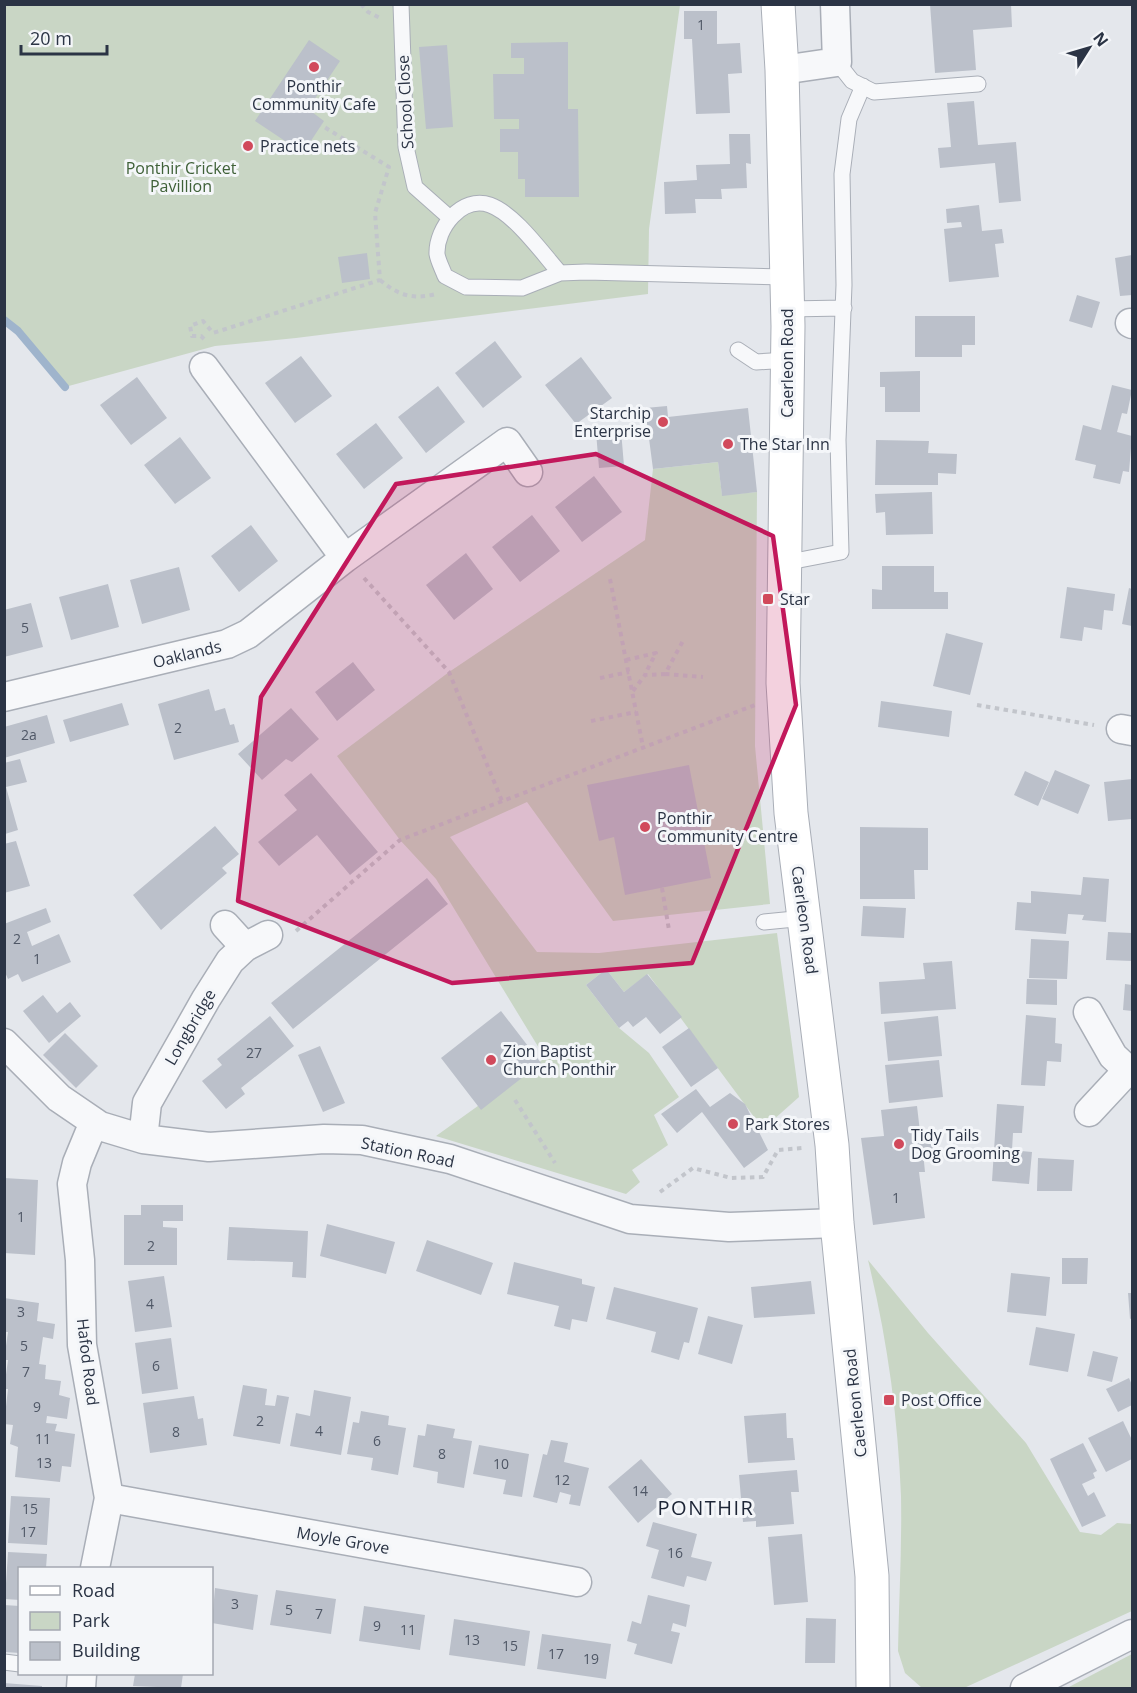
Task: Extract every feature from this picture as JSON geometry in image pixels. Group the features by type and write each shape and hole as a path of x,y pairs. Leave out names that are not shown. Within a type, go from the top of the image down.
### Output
{"main road":[{"name":"Caerleon Road","path":"778,4 782,70 788,360 783,683 790,801 832,1145 837,1223 872,1576 873,1689"}],"street":[{"path":"782,70 837,62 835,4"},
{"path":"204,368 345,558"},
{"name":"Oaklands","path":"4,697 227,645 248,634 345,558 507,442 528,472"},
{"path":"225,925 256,941"},
{"name":"Longbridge","path":"143,1139 147,1103 154,1088 230,961 256,941"},
{"path":"1088,1012 1113,1056 1130,1070 1089,1112"},
{"name":"Station Road","path":"7,1051 59,1098 94,1122 143,1139 208,1148 324,1139 362,1140 450,1159 630,1219 729,1227 837,1223"},
{"name":"Hafod Road","path":"94,1122 77,1163 72,1184 80,1260 82,1346 109,1498 95,1567"},
{"name":"Moyle Grove","path":"109,1498 577,1582"},
{"path":"1025,1689 1132,1634"}],"lane":[{"name":"School Close","path":"401,4 406,147 415,187 450,219"},
{"path":"837,62 852,81 874,92 978,84"},
{"path":"784,563 841,552 838,440 844,308 845,221 842,174 849,119 863,86"},
{"path":"560,273 522,230 491,206 475,204 460,209 450,219 441,236 437,255 445,276 466,287 522,288 560,273 683,273 787,293 844,308"},
{"path":"738,350 756,362 788,360"},
{"path":"764,922 805,918"}],"path":[{"path":"321,125 389,166 375,213 380,280 394,292 418,299 466,287"},
{"path":"204,368 216,356 201,336 192,336 190,327 203,321 213,333 380,280"},
{"path":"345,558 449,672 502,801"},
{"path":"610,579 644,747"},
{"path":"664,674 684,639"},
{"path":"626,660 656,653 633,692"},
{"path":"600,678 629,672"},
{"path":"645,675 703,677"},
{"path":"256,941 290,936 400,840 755,705"},
{"path":"977,705 1127,730"},
{"path":"591,721 636,712"},
{"path":"662,888 669,930"},
{"path":"515,1100 580,1201"},
{"path":"630,1219 674,1180 693,1168 731,1178 763,1177 778,1150 832,1145"}],"highlighted area":[{"path":"596,454 773,536 796,705 692,963 452,983 238,901 261,697 396,484"}],"green space":[{"name":"Ponthir Cricket Pavillion","path":"4,5 680,5 649,229 648,294 215,346 65,387 18,331 5,320"},
{"path":"718,462 722,495 757,492 755,746 770,904 613,921 527,802 450,837 537,952 599,953 777,933 799,1097 763,1129 648,974 624,992 606,969 586,985 619,1028 649,1053 679,1097 654,1115 668,1145 632,1170 640,1182 626,1194 436,1136 545,1058 436,879 400,840 337,756 449,672 645,540 653,469"},
{"path":"868,1260 928,1333 1026,1443 1080,1532 1101,1535 1117,1523 1132,1524 1132,1611 964,1688 922,1688 905,1673 898,1651 901,1496 897,1436 886,1348"},
{"path":"1132,1654 1132,1688 1067,1688"}],"building":[{"path":"930,4 1011,4 1012,27 973,30 976,70 935,73"},
{"path":"684,11 717,11 717,44 740,43 742,73 728,74 730,113 696,114 692,39 684,39"},
{"path":"309,40 340,61 308,109 324,121 303,153 255,121"},
{"path":"568,42 568,109 578,109 579,197 525,197 525,179 518,179 518,152 500,152 500,129 519,129 519,119 494,119 493,74 524,74 524,58 511,58 511,43"},
{"path":"447,45 453,127 426,129 419,47"},
{"path":"974,101 978,145 1016,142 1021,201 999,203 995,163 940,168 938,148 951,147 947,103"},
{"path":"729,134 750,134 751,164 746,163 747,188 721,189 722,199 695,199 696,213 665,214 664,182 697,180 696,165 730,164"},
{"path":"979,205 982,231 1002,229 1004,243 995,244 999,277 949,282 944,229 962,227 961,222 947,223 946,209"},
{"path":"367,253 370,279 342,283 338,257"},
{"path":"1132,255 1132,295 1120,296 1115,258"},
{"path":"1077,295 1100,302 1092,328 1069,321"},
{"path":"915,316 975,316 975,345 962,345 962,357 915,357"},
{"path":"495,341 522,377 483,408 455,373"},
{"path":"301,356 332,396 295,423 265,383"},
{"path":"581,357 612,398 576,424 545,385"},
{"path":"920,371 920,412 885,412 885,387 880,387 880,372"},
{"path":"137,377 167,418 131,445 100,405"},
{"path":"1112,385 1132,390 1127,414 1122,413 1117,432 1132,436 1129,472 1123,471 1120,484 1093,478 1096,465 1075,460 1083,425 1101,430"},
{"path":"438,386 465,422 426,453 398,417"},
{"path":"667,406 668,417 748,408 757,492 722,496 718,462 653,469 645,408"},
{"path":"376,423 403,458 364,489 336,454"},
{"path":"621,430 624,466 599,468 596,432"},
{"path":"180,437 211,478 175,504 144,465"},
{"path":"876,440 929,441 928,453 957,454 956,474 938,473 938,485 875,485"},
{"path":"594,476 622,512 582,542 555,507"},
{"path":"932,492 933,534 886,535 885,512 876,513 875,494"},
{"path":"532,515 560,551 520,582 492,547"},
{"path":"251,525 278,561 239,592 211,556"},
{"path":"466,553 493,589 454,620 426,585"},
{"path":"882,566 934,566 934,592 948,592 948,609 872,609 872,589 882,590"},
{"path":"179,567 190,610 142,624 130,580"},
{"path":"108,584 119,627 71,640 59,597"},
{"path":"1067,587 1115,594 1113,611 1104,610 1102,630 1084,627 1082,641 1060,638"},
{"path":"1129,588 1132,589 1132,626 1122,624"},
{"path":"31,603 43,647 4,657 4,610"},
{"path":"946,633 983,643 970,695 933,686"},
{"path":"353,662 375,690 337,721 315,692"},
{"path":"209,689 215,711 225,708 230,725 234,724 239,742 174,760 158,704"},
{"path":"881,701 952,711 949,737 878,727"},
{"path":"122,703 129,725 70,742 63,720"},
{"path":"291,708 319,739 292,762 286,759 262,780 238,754"},
{"path":"47,715 55,743 4,758 4,727"},
{"path":"20,759 27,782 6,787 18,830 5,834 4,763"},
{"path":"689,765 711,878 625,895 614,837 599,841 587,785"},
{"path":"1055,770 1090,785 1078,814 1042,799"},
{"path":"1025,771 1049,782 1038,806 1014,795"},
{"path":"311,773 378,852 350,875 317,835 279,866 258,842 297,810 284,795"},
{"path":"1132,779 1132,819 1108,821 1104,782"},
{"path":"215,826 239,854 222,868 227,873 161,930 133,895"},
{"path":"860,827 928,828 928,870 914,870 915,899 860,899"},
{"path":"16,841 30,886 4,893 4,844"},
{"path":"1083,877 1109,879 1106,922 1082,920 1084,915 1068,914 1066,934 1015,930 1017,902 1031,903 1031,891 1081,895"},
{"path":"427,878 448,904 293,1029 271,1003"},
{"path":"863,906 906,908 904,938 861,936"},
{"path":"46,908 51,922 27,932 32,946 59,934 71,962 22,982 18,974 8,979 4,970 4,924"},
{"path":"1108,932 1132,933 1132,961 1106,960"},
{"path":"1031,939 1069,941 1067,979 1029,978"},
{"path":"952,961 956,1009 881,1014 879,982 925,979 923,963"},
{"path":"606,969 624,992 647,974 682,1017 660,1034 646,1017 633,1027 628,1021 619,1028 586,985"},
{"path":"1027,979 1057,980 1057,1005 1026,1004"},
{"path":"1125,984 1132,985 1132,1011 1123,1010"},
{"path":"43,995 57,1013 70,1002 81,1016 49,1043 23,1011"},
{"name":"Zion Baptist Church Ponthir","path":"501,1011 541,1063 481,1110 441,1058"},
{"path":"1026,1015 1056,1018 1055,1043 1062,1044 1061,1062 1047,1061 1045,1086 1021,1085"},
{"path":"270,1016 294,1046 241,1088 245,1094 226,1109 202,1081 222,1065 217,1059"},
{"path":"938,1016 942,1056 888,1061 884,1022"},
{"path":"689,1028 718,1068 691,1087 662,1047"},
{"path":"65,1033 98,1066 76,1088 43,1055"},
{"path":"320,1046 345,1103 323,1112 298,1055"},
{"path":"939,1060 943,1097 889,1103 885,1065"},
{"name":"Park Stores","path":"696,1089 710,1107 730,1093 745,1104 768,1150 744,1168 702,1112 677,1133 661,1114"},
{"path":"997,1104 1024,1106 1022,1133 1013,1133 1012,1150 1032,1152 1029,1184 992,1181"},
{"path":"917,1106 920,1132 935,1130 937,1151 923,1152 925,1172 919,1172 925,1218 873,1225 861,1138 884,1136 881,1110"},
{"path":"1038,1158 1074,1160 1072,1191 1037,1191"},
{"path":"4,1178 38,1180 35,1255 4,1253"},
{"path":"141,1205 183,1205 183,1221 163,1221 163,1227 177,1228 177,1265 124,1265 124,1215 141,1215"},
{"path":"327,1224 395,1242 386,1274 320,1256"},
{"path":"229,1227 308,1231 306,1278 292,1277 293,1262 227,1260"},
{"path":"427,1240 493,1263 481,1295 416,1271"},
{"path":"1062,1258 1088,1258 1087,1284 1062,1284"},
{"path":"514,1262 582,1279 582,1284 595,1287 587,1322 572,1319 570,1330 554,1326 559,1306 507,1294"},
{"path":"1011,1273 1050,1277 1046,1316 1007,1312"},
{"path":"164,1276 172,1327 135,1332 128,1281"},
{"path":"811,1281 815,1314 754,1318 751,1287"},
{"path":"614,1287 698,1308 689,1343 684,1342 679,1360 651,1352 656,1332 606,1319"},
{"path":"1128,1293 1132,1293 1132,1318 1130,1319"},
{"path":"4,1298 39,1303 37,1321 55,1324 53,1339 43,1337 39,1364 46,1365 45,1379 61,1381 59,1395 70,1398 67,1419 47,1416 46,1423 57,1424 55,1431 75,1434 71,1467 62,1466 60,1482 15,1477 18,1447 10,1444 13,1425 4,1424 8,1389 4,1389 8,1360 4,1360 8,1332 4,1332"},
{"path":"708,1316 743,1325 732,1364 698,1354"},
{"path":"1036,1327 1075,1334 1068,1372 1029,1365"},
{"path":"171,1338 178,1389 142,1394 135,1343"},
{"path":"1093,1351 1118,1357 1112,1382 1087,1376"},
{"path":"1129,1378 1132,1385 1132,1405 1118,1412 1106,1389"},
{"path":"243,1385 267,1389 265,1405 275,1406 277,1395 289,1397 280,1444 233,1436"},
{"path":"314,1390 351,1397 341,1455 290,1446 296,1413 310,1416"},
{"path":"194,1396 198,1419 203,1418 207,1445 150,1453 143,1403"},
{"path":"361,1411 389,1416 388,1425 406,1428 398,1475 371,1470 373,1458 347,1454 353,1422 359,1423"},
{"path":"786,1413 787,1438 793,1438 795,1460 748,1463 744,1416"},
{"path":"1123,1421 1132,1440 1132,1459 1106,1472 1088,1438"},
{"path":"427,1424 455,1429 453,1438 472,1441 464,1488 437,1483 438,1472 413,1467 418,1435 425,1436"},
{"path":"551,1440 568,1443 564,1462 589,1468 580,1506 569,1504 571,1495 560,1492 557,1503 533,1497 543,1454 547,1455"},
{"path":"1083,1443 1097,1471 1093,1473 1095,1478 1082,1484 1088,1496 1094,1492 1106,1516 1082,1527 1050,1459"},
{"path":"479,1445 529,1454 522,1497 503,1494 506,1480 473,1474"},
{"path":"641,1459 672,1494 638,1523 608,1487"},
{"path":"797,1470 799,1492 791,1492 794,1524 756,1527 756,1521 743,1522 739,1475"},
{"path":"11,1496 50,1498 47,1545 8,1543"},
{"path":"653,1522 697,1534 691,1557 712,1562 706,1581 687,1576 684,1587 651,1578 659,1550 646,1546"},
{"path":"802,1534 808,1602 774,1605 768,1537"},
{"path":"8,1552 47,1554 46,1567 18,1567 18,1600 5,1599"},
{"path":"215,1588 258,1595 253,1630 213,1623"},
{"path":"276,1590 336,1599 331,1634 270,1625"},
{"path":"648,1595 690,1605 686,1627 673,1623 671,1631 680,1633 672,1664 634,1654 637,1644 627,1641 632,1621 641,1624"},
{"path":"4,1605 18,1606 18,1653 4,1652"},
{"path":"364,1606 425,1615 420,1650 359,1641"},
{"path":"806,1618 836,1619 835,1663 805,1663"},
{"path":"454,1619 530,1631 525,1666 449,1655"},
{"path":"542,1634 611,1644 606,1679 537,1669"},
{"path":"135,1675 183,1675 181,1688 133,1686"},
{"path":"4,1683 42,1686 42,1688 4,1688"}],"waterway":[{"path":"4,320 18,331 65,387"}],"place":[{"name":"Ponthir Community Cafe","path":"314,67"},
{"name":"Practice nets","path":"248,146"},
{"name":"Starchip Enterprise","path":"663,422"},
{"name":"The Star Inn","path":"728,444"},
{"name":"Star","path":"768,599"},
{"name":"Ponthir Community Centre","path":"645,827"},
{"name":"Zion Baptist Church Ponthir","path":"491,1060"},
{"name":"Park Stores","path":"733,1124"},
{"name":"Tidy Tails Dog Grooming","path":"899,1144"},
{"name":"Post Office","path":"889,1400"}],"district":[{"name":"PONTHIR","path":"706,1508"}]}
